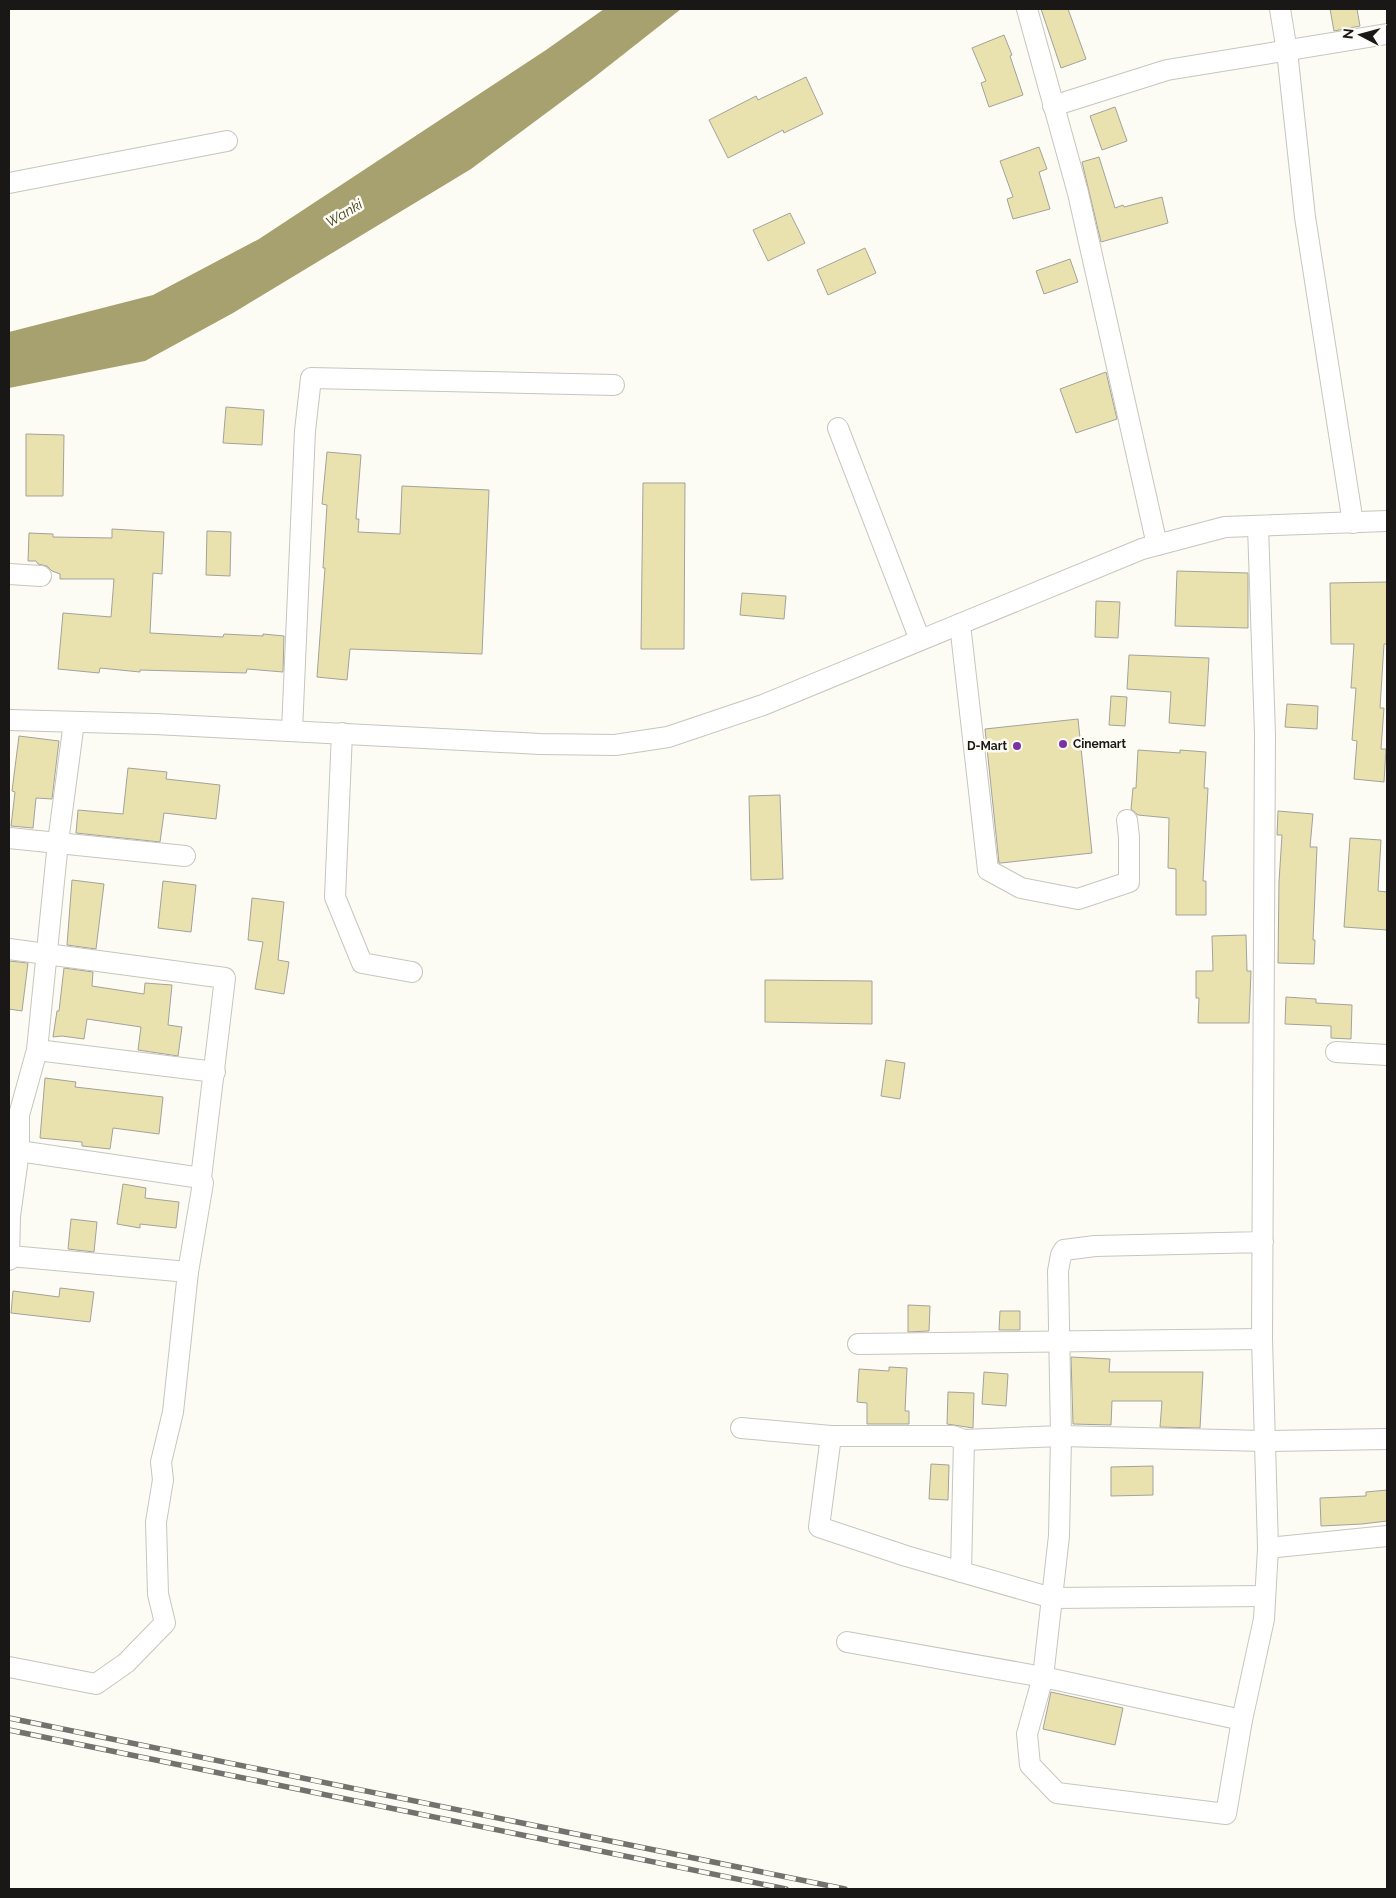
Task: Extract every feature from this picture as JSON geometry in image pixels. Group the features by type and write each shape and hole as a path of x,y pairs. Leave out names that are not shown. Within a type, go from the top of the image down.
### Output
{"street":[{"path":"1027,9 1078,193 1157,545"},
{"path":"1280,9 1287,51 1305,217 1354,522"},
{"path":"1053,106 1167,70 1387,34"},
{"path":"9,183 227,141"},
{"path":"292,731 305,431 312,378 614,385"},
{"path":"838,428 920,640"},
{"path":"9,720 342,733 540,744 615,745 668,737 762,705 1142,549 1225,527 1387,521"},
{"path":"1258,526 1265,734 1263,1242 1262,1339 1268,1548 1264,1619 1242,1720 1226,1814 1057,1793 1030,1764 1027,1734 1042,1677 1058,1536 1060,1436 1058,1271 1061,1255 1064,1250 1095,1246 1263,1242"},
{"path":"9,574 41,576"},
{"path":"960,624 988,870 1022,888 1078,899 1129,882 1127,820"},
{"path":"74,722 58,842 37,1050 14,1115 19,1151 9,1216 9,1258 188,1272"},
{"path":"342,733 335,897 362,963 412,972"},
{"path":"9,838 185,856"},
{"path":"9,949 225,978 201,1178 203,1183 188,1272 174,1412 161,1462 163,1480 156,1522 158,1594 164,1623 126,1663 96,1684 9,1667"},
{"path":"37,1050 214,1072"},
{"path":"1336,1052 1387,1055"},
{"path":"19,1151 201,1178"},
{"path":"858,1344 1262,1339"},
{"path":"741,1428 831,1436 953,1436 964,1440 1060,1436 1264,1441 1387,1439"},
{"path":"831,1436 819,1527 906,1556 1052,1598 1265,1596"},
{"path":"961,1572 964,1440"},
{"path":"1268,1548 1387,1536"},
{"path":"847,1642 1042,1677 1242,1720"}],"water":[{"name":"Wanki","path":"604,9 681,9 592,79 471,169 233,313 145,361 9,388 9,332 153,295 259,239 546,50"}],"building":[{"path":"1041,9 1068,9 1086,59 1061,68"},
{"path":"1330,9 1357,9 1360,26 1334,31"},
{"path":"1004,35 1012,55 1010,56 1023,95 989,107 981,83 986,81 972,48"},
{"path":"806,77 823,114 784,133 783,130 728,158 709,120 756,96 758,100"},
{"path":"1115,107 1127,141 1102,150 1090,116"},
{"path":"1039,147 1047,169 1039,172 1050,209 1013,219 1007,199 1013,197 1000,161"},
{"path":"1099,157 1115,208 1162,197 1168,223 1101,242 1082,162"},
{"path":"790,213 805,243 768,261 753,230"},
{"path":"865,248 876,273 828,295 817,270"},
{"path":"1070,259 1078,282 1044,294 1036,271"},
{"path":"1106,372 1117,419 1076,433 1060,389"},
{"path":"226,407 264,410 262,445 223,443"},
{"path":"26,434 64,435 63,496 26,496"},
{"path":"327,452 361,455 356,519 359,519 358,532 400,534 402,486 489,490 482,654 350,649 347,680 317,677 325,568 323,568 327,505 322,504"},
{"path":"643,483 685,483 684,649 641,649"},
{"path":"112,529 164,532 162,574 153,573 150,633 223,637 224,634 284,636 283,672 247,669 246,673 140,670 140,672 100,668 99,673 58,669 63,613 111,617 114,579 60,579 60,574 52,571 47,566 38,564 36,561 28,561 29,533 53,534 53,537 112,538"},
{"path":"207,531 231,532 230,576 206,575"},
{"path":"1177,571 1248,573 1248,628 1175,626"},
{"path":"1387,582 1387,644 1384,644 1380,708 1384,708 1381,749 1386,749 1384,782 1354,779 1357,741 1352,740 1356,688 1351,688 1354,644 1331,644 1330,583"},
{"path":"742,593 786,596 784,619 740,615"},
{"path":"1096,601 1120,602 1118,638 1095,637"},
{"path":"1129,655 1209,658 1205,726 1169,723 1171,692 1127,689"},
{"path":"1111,696 1127,697 1125,726 1109,725"},
{"path":"1287,704 1318,706 1317,729 1285,727"},
{"path":"1078,719 1092,853 999,863 985,729"},
{"path":"19,736 59,741 52,799 36,798 33,828 11,826 15,792 12,791"},
{"path":"1138,750 1180,753 1180,750 1206,752 1204,788 1208,788 1203,881 1206,881 1206,915 1176,915 1176,869 1168,868 1169,818 1138,815 1131,809 1133,788 1136,788"},
{"path":"128,768 167,772 166,779 220,785 216,819 164,813 160,842 76,833 78,810 123,814"},
{"path":"780,795 783,879 751,880 749,796"},
{"path":"1278,811 1313,814 1310,847 1317,847 1313,940 1315,940 1314,964 1278,963 1279,882 1282,835 1277,835"},
{"path":"1350,838 1381,840 1378,891 1387,892 1387,930 1344,927"},
{"path":"72,880 104,884 96,949 67,945"},
{"path":"163,881 196,885 191,932 158,928"},
{"path":"252,898 284,902 278,960 289,962 284,994 255,989 263,942 248,940"},
{"path":"1246,935 1247,971 1251,971 1249,1023 1198,1023 1199,998 1196,998 1196,971 1213,971 1212,936"},
{"path":"9,961 28,963 22,1011 9,1009"},
{"path":"64,968 93,972 92,986 144,994 145,983 172,985 168,1025 182,1027 178,1056 138,1050 141,1027 87,1019 84,1039 62,1036 53,1037 57,1011 59,1011"},
{"path":"765,980 872,981 872,1024 765,1022"},
{"path":"1286,997 1316,999 1316,1003 1352,1005 1351,1039 1331,1038 1331,1026 1285,1024"},
{"path":"886,1060 905,1063 900,1099 881,1096"},
{"path":"45,1078 76,1082 75,1087 163,1097 159,1134 113,1128 110,1149 82,1146 82,1142 40,1138"},
{"path":"123,1184 146,1188 145,1198 179,1202 176,1228 140,1224 140,1228 117,1224"},
{"path":"71,1219 97,1222 94,1252 68,1249"},
{"path":"60,1288 94,1292 90,1322 11,1313 13,1291 59,1297"},
{"path":"908,1305 930,1306 929,1331 908,1332"},
{"path":"1000,1311 1020,1311 1020,1330 999,1330"},
{"path":"1071,1357 1110,1359 1109,1372 1203,1372 1200,1428 1160,1427 1162,1401 1112,1401 1111,1425 1073,1424"},
{"path":"889,1367 907,1368 905,1411 909,1411 909,1424 867,1424 867,1403 857,1402 859,1369 889,1371"},
{"path":"984,1372 1008,1374 1006,1406 982,1404"},
{"path":"948,1392 974,1393 973,1428 947,1424"},
{"path":"931,1464 949,1465 948,1500 929,1499"},
{"path":"1153,1466 1153,1495 1111,1496 1111,1467"},
{"path":"1387,1490 1387,1521 1321,1526 1320,1498 1366,1496 1366,1492"},
{"path":"1051,1692 1123,1708 1115,1745 1043,1729"}],"railway":[{"path":"9,1718 845,1889"},
{"path":"9,1730 786,1889"}],"place":[{"name":"Cinemart","path":"1063,744"},
{"name":"D-Mart","path":"1017,746"}]}
